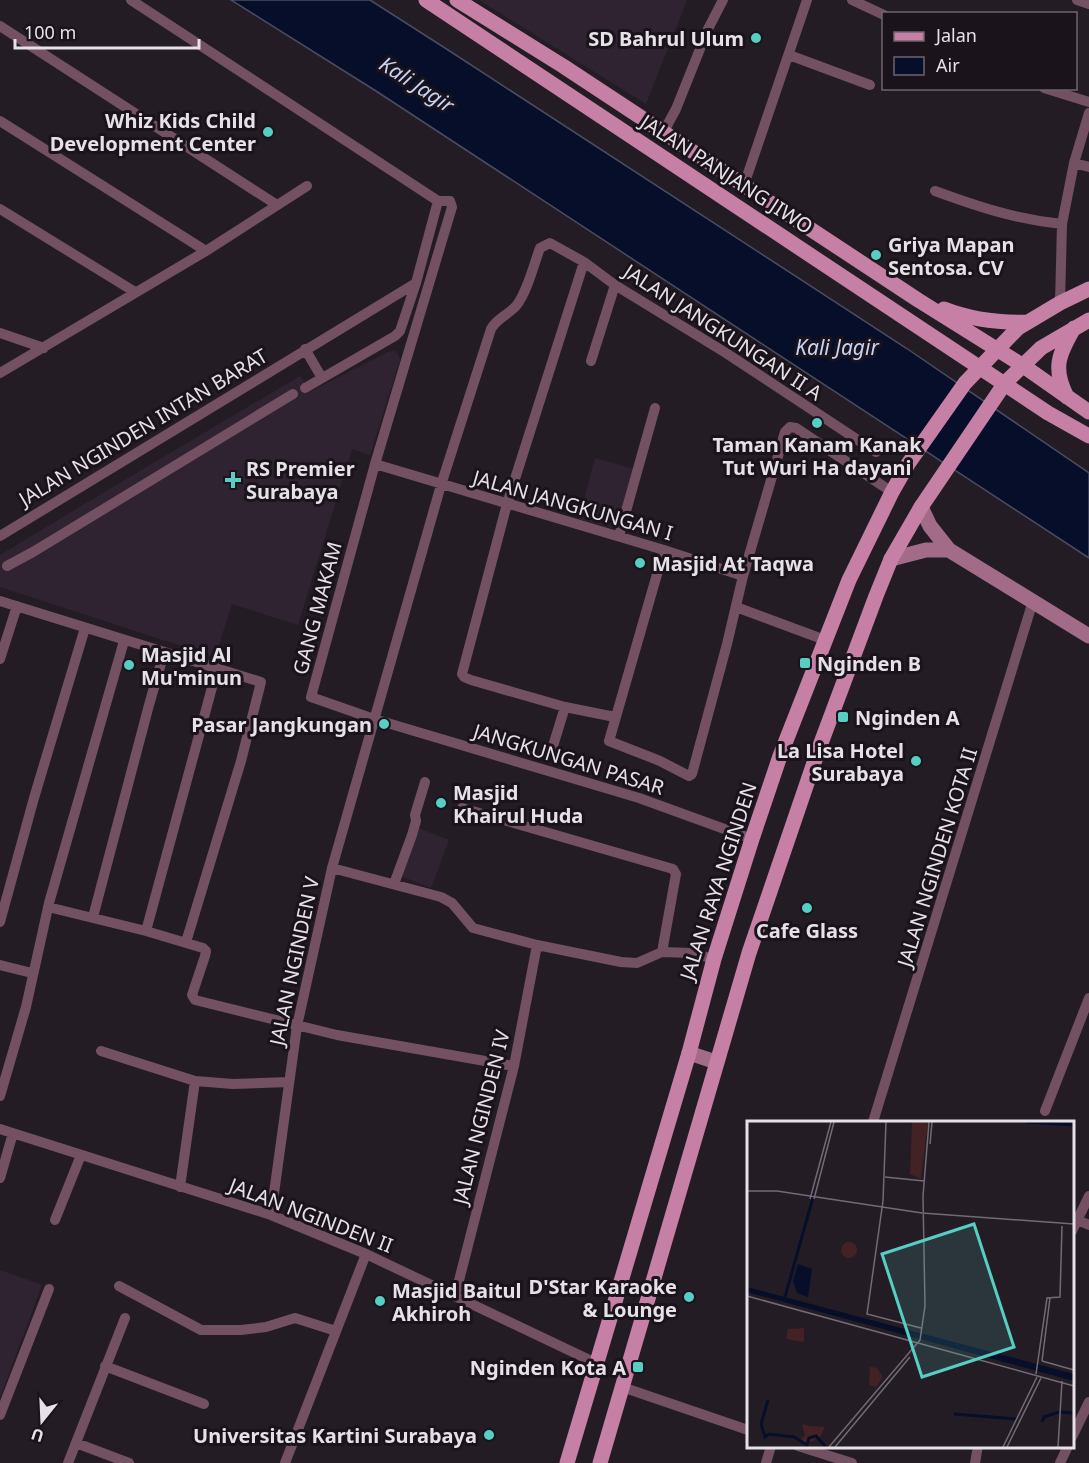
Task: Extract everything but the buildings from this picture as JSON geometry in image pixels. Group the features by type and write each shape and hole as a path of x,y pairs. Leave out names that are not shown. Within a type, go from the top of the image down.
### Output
{"main road":[{"name":"JALAN PANJANG JIWO","path":"426,0 1048,413 1089,436"},
{"name":"JALAN PANJANG JIWO","path":"457,0 563,66 918,300 1022,365 1089,412"},
{"name":"JALAN RAYA NGINDEN","path":"567,1463 689,1053 714,959 752,839 780,756 849,580 908,464 965,382 1007,338 1028,322 1060,303 1089,290"},
{"path":"918,300 978,320 1002,323 1028,322"},
{"path":"600,1463 716,1062 784,846 891,559 940,477 1005,383 1041,348 1089,320"},
{"path":"1067,397 1059,382 1059,362 1061,351 1074,327"}],"street":[{"path":"131,0 438,201 450,201 452,207 375,464"},
{"path":"663,133 676,110 708,29 723,0"},
{"path":"744,185 807,0"},
{"path":"852,0 882,14"},
{"path":"1077,0 1089,4"},
{"path":"0,26 277,205"},
{"path":"789,55 870,85"},
{"path":"1050,90 1089,102"},
{"path":"1060,303 1062,224 1074,163 1089,113"},
{"path":"0,121 206,251"},
{"path":"1074,163 1089,167"},
{"path":"0,373 206,251 307,186"},
{"path":"935,191 988,210 1032,221 1062,224"},
{"path":"305,388 395,336 400,330 416,283 438,201"},
{"path":"0,209 135,292"},
{"name":"JALAN JANGKUNGAN II A","path":"441,485 491,329 495,322 512,310 520,300 540,248 550,243 584,262 615,285 726,353 876,452"},
{"path":"584,262 507,504 462,674 471,680 564,707 615,717"},
{"name":"JALAN NGINDEN INTAN BARAT","path":"0,536 416,283"},
{"path":"591,361 615,285"},
{"path":"0,333 44,348"},
{"path":"305,349 322,378"},
{"path":"7,566 293,394"},
{"path":"619,536 655,408"},
{"path":"664,550 609,738 612,743 660,761 690,776 704,735 743,576 785,432 790,427 796,428 892,492"},
{"name":"JALAN JANGKUNGAN I","path":"375,464 619,536 743,576"},
{"name":"GANG MAKAM","path":"374,718 311,697 375,464"},
{"name":"JALAN NGINDEN V","path":"271,1215 297,1026 332,868 441,485"},
{"path":"921,507 930,526 949,550 1089,636"},
{"path":"891,559 926,550 949,550"},
{"path":"0,601 261,682 241,761 186,942"},
{"name":"JALAN NGINDEN KOTA II","path":"873,1121 1033,601"},
{"path":"0,659 16,606"},
{"path":"736,608 825,640"},
{"path":"0,921 85,628"},
{"path":"0,1096 26,1007 48,907 124,640"},
{"path":"93,917 164,653"},
{"path":"146,931 217,669"},
{"path":"553,746 564,707"},
{"name":"JANGKUNGAN PASAR","path":"374,718 639,798 752,839"},
{"path":"394,885 412,835 424,782"},
{"path":"462,808 673,869 676,874 662,952"},
{"path":"332,868 447,900 468,924 479,931 537,945 621,962 637,963 662,952 691,953 714,959"},
{"path":"48,907 146,931 203,948 206,951 193,998 297,1026 382,1044 514,1066"},
{"name":"JALAN NGINDEN IV","path":"455,1296 514,1066 537,945"},
{"path":"0,965 32,973"},
{"path":"1045,1111 1089,998"},
{"path":"100,1051 195,1081 220,1084 289,1082"},
{"path":"689,1053 716,1062"},
{"path":"180,1187 195,1081"},
{"name":"JALAN NGINDEN II","path":"0,1129 271,1215 366,1254 598,1364"},
{"path":"0,1178 13,1133"},
{"path":"56,1220 81,1155"},
{"path":"1089,1196 1075,1219 1089,1225"},
{"path":"285,1463 366,1254"},
{"path":"119,1287 201,1330 241,1330 266,1327 295,1318 336,1331"},
{"path":"0,1415 49,1289"},
{"path":"68,1463 125,1318"},
{"path":"105,1366 204,1404"},
{"path":"622,1387 747,1431"},
{"path":"1074,1433 1089,1402"},
{"path":"76,1443 129,1463"},
{"path":"766,1463 770,1448"},
{"path":"804,1448 852,1463"},
{"path":"975,1463 978,1448"},
{"path":"1060,1463 1067,1448"}],"shaded area":[{"path":"479,0 687,0 646,104"},
{"name":"RS Premier Surabaya","path":"394,351 400,360 370,455 352,449 298,625 232,604 215,657 0,587 0,555 81,506 300,376 311,391"},
{"path":"595,458 637,470 621,530 579,519"},
{"path":"416,827 449,840 431,888 398,875"},
{"path":"0,1270 42,1285 0,1398"}],"water":[{"name":"Kali Jagir","path":"231,0 370,0 445,48 906,348 1089,473 1089,558 376,91"}],"place":[{"name":"SD Bahrul Ulum","path":"756,38"},
{"name":"Whiz Kids Child Development Center","path":"268,132"},
{"name":"Griya Mapan Sentosa. CV","path":"876,255"},
{"name":"Taman Kanam Kanak Tut Wuri Ha dayani","path":"817,423"},
{"name":"RS Premier Surabaya","path":"233,480"},
{"name":"Masjid At Taqwa","path":"640,563"},
{"name":"Nginden B","path":"805,663"},
{"name":"Masjid Al Mu'minun","path":"129,665"},
{"name":"Nginden A","path":"843,717"},
{"name":"Pasar Jangkungan","path":"384,724"},
{"name":"La Lisa Hotel Surabaya","path":"916,761"},
{"name":"Masjid Khairul Huda","path":"441,803"},
{"name":"Cafe Glass","path":"807,908"},
{"name":"D'Star Karaoke & Lounge","path":"689,1297"},
{"name":"Masjid Baitul Akhiroh","path":"380,1301"},
{"name":"Nginden Kota A","path":"638,1367"},
{"name":"Universitas Kartini Surabaya","path":"489,1435"}]}
